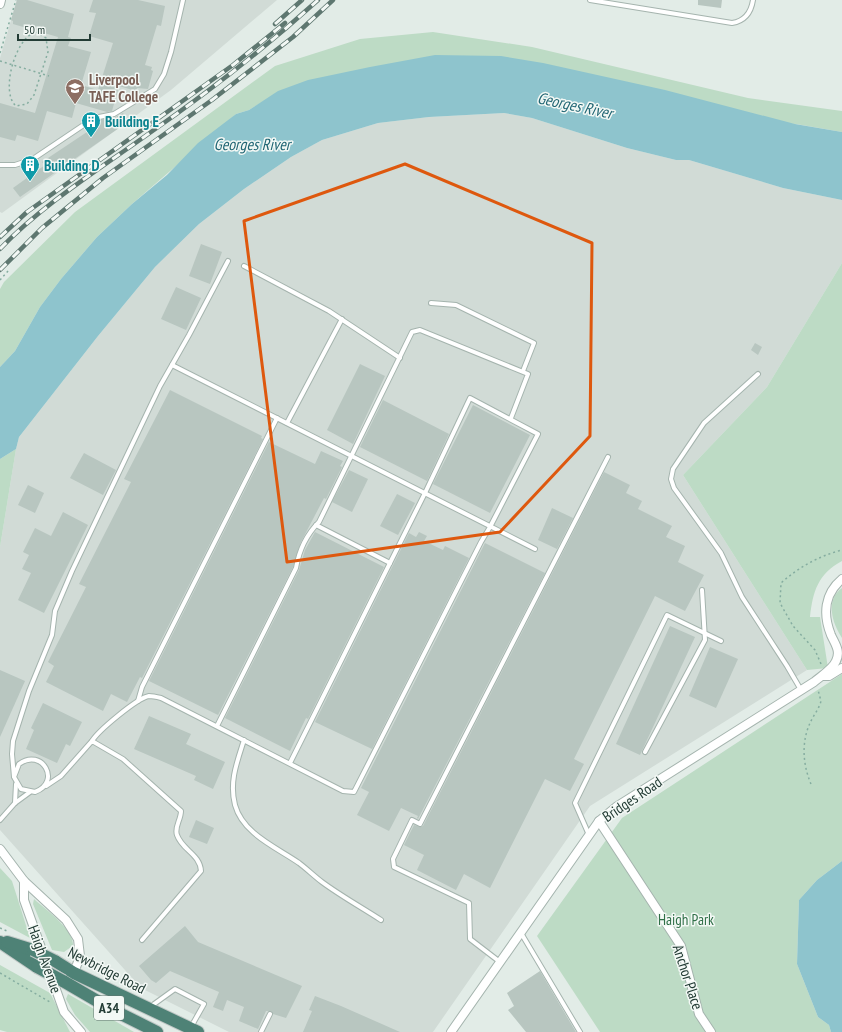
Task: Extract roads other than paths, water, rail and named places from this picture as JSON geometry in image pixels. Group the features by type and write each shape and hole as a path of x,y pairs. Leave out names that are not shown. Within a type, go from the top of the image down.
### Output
{"highway":[{"name":"Newbridge Road","path":"0,941 33,950 74,972 194,1030"},
{"name":"Newbridge Road","path":"0,941 37,967 111,1009 157,1032"}],"street":[{"path":"0,4 1,0"},
{"name":"Bridges Road","path":"451,1032 599,821 616,807 801,690 833,666 837,660 839,647 831,635 826,611 831,593 842,579"},
{"name":"Bridges Road","path":"821,676 829,676 842,668"},
{"name":"Anchor Place","path":"599,821 681,946 699,1014 711,1032"},
{"name":"Haigh Avenue","path":"0,849 24,881 66,920 78,939 80,956 74,972"},
{"name":"Haigh Avenue","path":"24,881 24,900 64,1012 81,1032"}],"lane":[{"path":"0,165 15,165 33,159 94,118 114,114 155,89 164,74 171,52 183,0"},
{"path":"590,0 725,23 739,22 745,18 750,12 753,0"},
{"path":"15,803 15,779 12,754 13,741 29,691 52,635 55,611 160,386 228,261"},
{"path":"244,266 342,319 400,358"},
{"path":"431,303 456,305 534,343 523,371"},
{"path":"287,423 342,319"},
{"path":"217,726 296,568 302,550 312,529 320,522 412,332 420,330 528,374 511,418"},
{"path":"172,365 534,549"},
{"path":"758,374 704,423 673,469 671,479 674,488 721,553 742,597 801,690"},
{"path":"0,820 15,803 30,792 43,787 61,776 92,741 98,732 138,701 148,696 161,698 343,790 354,792 480,542 490,527 538,434 511,418 470,398 290,763"},
{"path":"138,701 142,687 277,418"},
{"path":"500,962 470,939 469,903 394,867 393,859 412,820 420,824 608,457"},
{"path":"316,525 390,562"},
{"path":"645,752 705,640 702,590"},
{"path":"589,835 575,803 667,616 721,641"},
{"path":"244,740 235,770 232,787 235,806 245,825 265,842 299,864 323,883 381,920"},
{"path":"92,741 123,759 181,812 181,818 176,828 177,835 180,842 198,860 200,865 201,871 142,940"},
{"path":"30,792 21,789 15,779 19,764 27,760 36,760 41,762 47,769 48,779 43,787"},
{"path":"521,932 580,1032"},
{"path":"148,1008 175,989 204,1004 194,1030"},
{"path":"262,1032 270,1014"}],"water":[{"name":"Georges River","path":"435,55 501,56 543,63 665,90 795,124 842,132 842,200 783,188 689,160 676,160 627,148 532,118 504,113 429,117 378,123 322,140 291,157 244,189 199,224 155,267 98,336 19,437 16,449 0,459 0,367 15,351 40,307 61,279 97,237 132,204 167,175 198,143 236,114 249,110 278,91 308,80"},
{"path":"842,861 842,1032 831,1032 829,1025 818,1017 797,964 799,900 817,880"}],"railway":[{"path":"275,24 302,0"},
{"path":"0,249 53,202 216,85 278,35 318,0"},
{"path":"0,270 42,228 103,178 212,100 293,37 333,0"},
{"path":"0,237 27,212 233,65 285,23"}],"place":[{"name":"Liverpool TAFE College","path":"75,105"},
{"name":"Building E","path":"91,138"},
{"name":"Building D","path":"30,182"}],"park label":[{"name":"Haigh Park","path":"686,919"}]}
